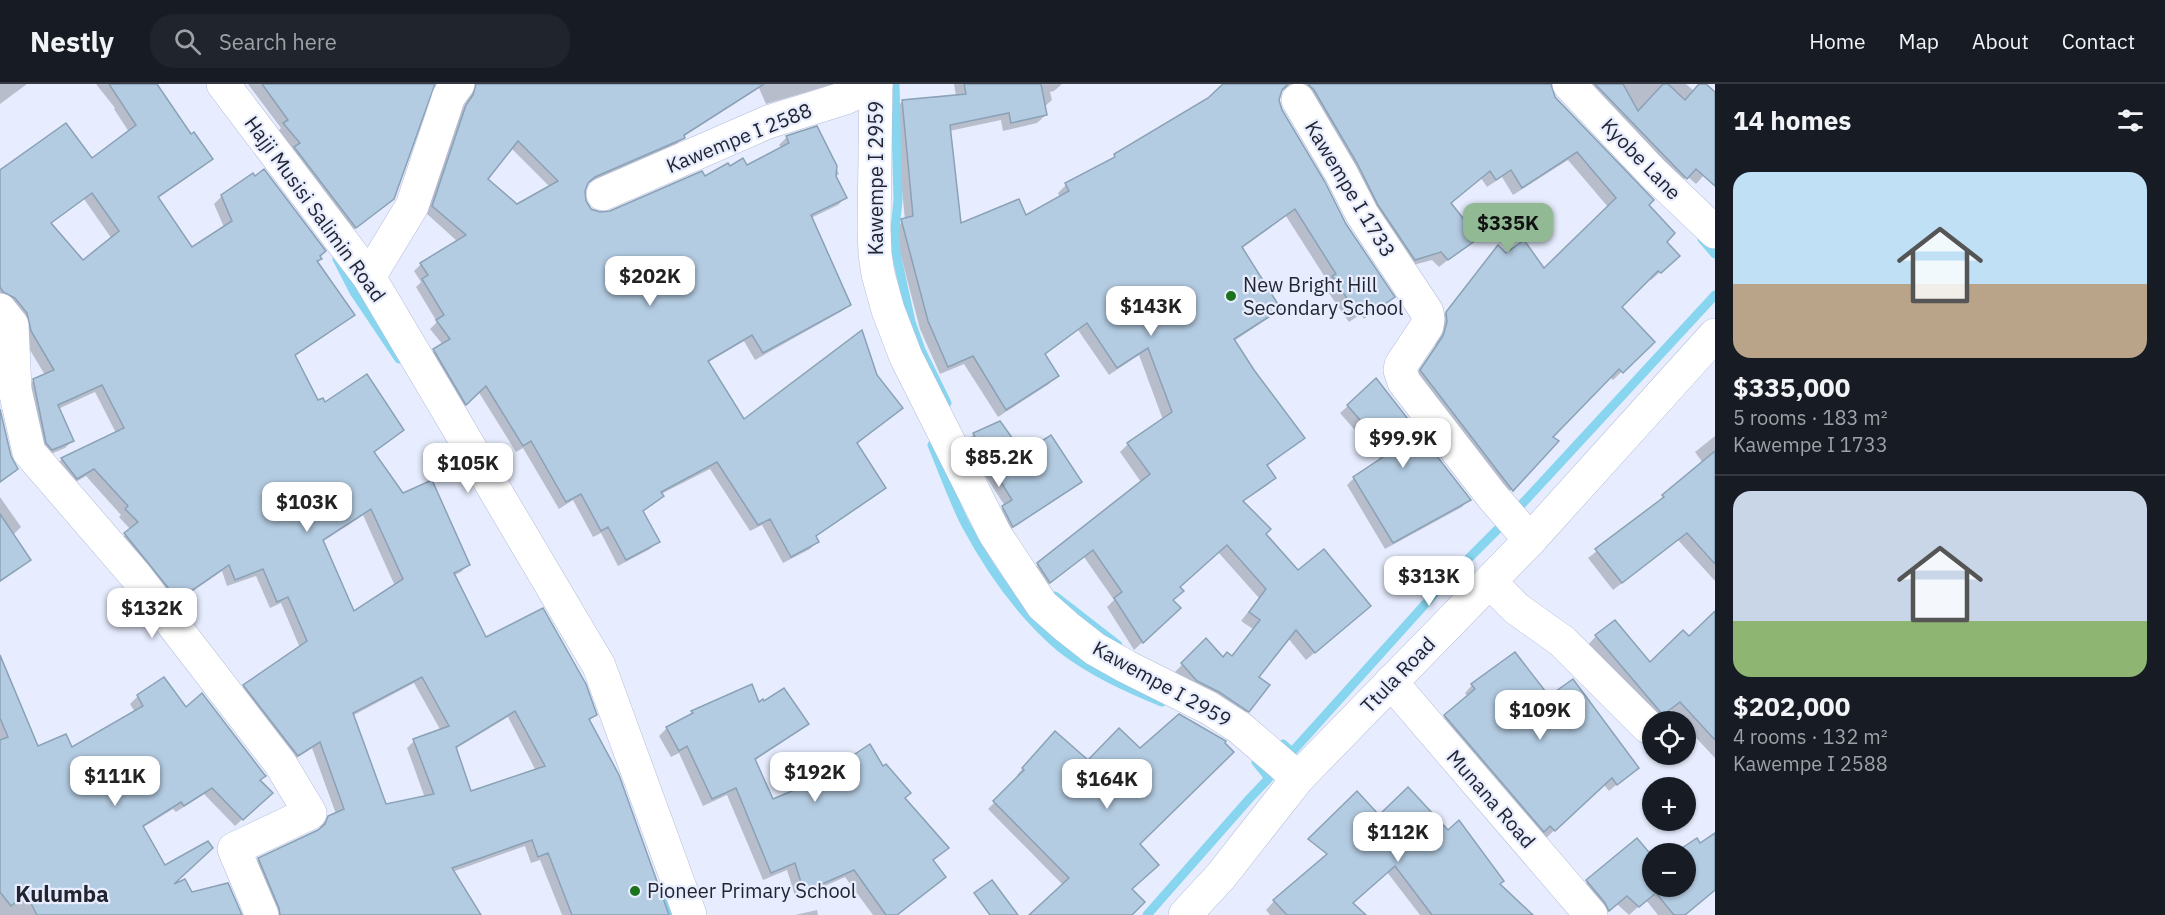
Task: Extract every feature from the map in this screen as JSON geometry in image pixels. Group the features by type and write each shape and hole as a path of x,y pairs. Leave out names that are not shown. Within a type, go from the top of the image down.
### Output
{"street":[{"name":"Hajji Musisi Salimin Road","path":"224,84 369,277 599,666 690,915"},
{"path":"369,277 412,206 449,96 458,84"},
{"name":"Kawempe I 2588","path":"603,194 768,122 845,98 876,84"},
{"name":"Kawempe I 2959","path":"876,84 876,176 873,228 878,274 888,310 906,357 995,534 1042,604 1067,627 1103,653 1170,690 1209,708 1240,728 1298,778"},
{"name":"Kyobe Lane","path":"1569,84 1652,172 1715,232"},
{"name":"Kawempe I 1733","path":"1298,100 1362,214 1427,312 1426,326 1401,365 1400,370 1404,382 1485,487 1530,540"},
{"path":"0,310 12,325 15,390 29,452 135,575 280,763 310,813 234,849 262,915"},
{"name":"Ttula Road","path":"1185,915 1221,876 1298,778 1530,540 1715,335"},
{"path":"1490,582 1517,609 1562,641 1642,721"},
{"name":"Munana Road","path":"1391,682 1591,915"}],"building":[{"path":"109,84 157,84 191,134 194,132 213,159 158,197 192,247 232,221 221,195 253,173 255,176 264,169 326,251 320,256 322,259 317,261 355,315 295,355 318,400 323,398 325,402 367,374 404,430 374,452 403,493 432,480 470,565 454,573 486,637 543,608 586,684 597,715 589,719 619,775 669,915 572,915 548,853 538,857 532,840 452,868 481,915 280,915 258,858 318,830 325,824 328,816 344,809 320,742 298,756 243,685 307,641 288,597 277,602 263,569 235,580 229,565 178,600 124,533 138,522 125,509 128,506 94,469 77,479 61,458 124,428 102,385 58,405 74,441 52,450 46,443 33,379 54,370 31,331 27,313 15,298 3,292 0,287 0,170 66,123 92,158 136,125","holes":["92,193 119,231 83,260 51,223","371,509 403,579 354,611 323,540","422,677 449,726 413,739 434,794 386,804 353,713","515,711 545,766 471,791 456,747"]},
{"path":"262,84 435,84 394,199 356,228 294,147 300,143 283,123 288,120"},
{"path":"476,84 764,84 684,135 685,138 595,177 588,183 585,191 586,201 591,209 600,212 610,211 702,171 705,176 728,163 730,166 743,158 747,165 789,143 786,136 817,126 837,166 836,176 847,198 811,215 851,305 763,353 752,335 708,361 744,419 862,330 877,375 903,408 857,443 886,488 816,536 819,542 791,557 770,519 758,525 717,462 661,492 664,496 643,511 660,542 626,560 608,527 601,531 581,494 566,502 531,441 523,446 486,386 466,405 433,349 450,339 436,320 444,315 422,279 428,275 420,263 466,235 432,206 466,105 473,95","holes":["518,141 558,181 517,204 488,179"]},
{"path":"964,84 1041,84 1047,115 1011,123 1009,113 950,125 961,223 1019,199 1026,215 1069,191 1065,183 1115,157 1114,154 1208,98 1223,84 1288,84 1282,90 1279,100 1282,110 1325,182 1346,224 1395,297 1373,312 1370,307 1358,315 1332,276 1336,274 1295,209 1242,247 1281,309 1234,339 1254,370 1305,438 1267,465 1276,478 1243,501 1271,529 1266,534 1298,570 1324,549 1371,606 1315,653 1296,630 1259,677 1270,685 1249,712 1219,692 1197,681 1181,663 1206,638 1223,657 1227,652 1232,656 1260,620 1249,612 1266,589 1227,545 1180,587 1184,591 1173,600 1181,608 1143,643 1114,598 1122,592 1093,550 1050,583 1037,563 1150,474 1127,443 1172,412 1148,348 1117,368 1087,323 1045,354 1059,376 1006,410 973,356 948,367 928,321 901,219 913,216 902,100 966,94"},
{"path":"1308,84 1551,84 1555,97 1654,200 1649,205 1675,233 1667,242 1680,256 1661,273 1658,271 1622,307 1655,342 1623,373 1619,369 1553,437 1559,441 1513,491 1420,370 1443,336 1447,322 1446,312 1498,245 1506,253 1524,240 1544,268 1616,198 1577,152 1522,188 1511,170 1496,180 1490,171 1451,203 1479,238 1448,260 1441,252 1415,260 1378,205 1357,163 1314,90"},
{"path":"1595,84 1623,84 1638,111 1663,84 1668,84 1685,100 1699,84 1706,84 1715,92 1715,186 1696,169 1687,179"},
{"path":"1376,378 1471,500 1393,543 1353,477 1389,453 1347,405"},
{"path":"0,409 11,456 18,469 0,482"},
{"path":"1000,421 1023,453 1051,435 1082,482 1013,527 1002,506 1012,500 973,433"},
{"path":"1715,451 1715,564 1687,533 1622,583 1595,549 1664,497 1662,495"},
{"path":"0,514 31,560 0,581"},
{"path":"1715,611 1715,740 1696,719 1696,711 1688,711 1680,702 1668,711 1660,711 1595,635 1615,620 1650,662 1683,630 1689,636"},
{"path":"1515,652 1549,696 1573,679 1639,768 1617,785 1612,778 1555,831 1550,826 1544,832 1444,715 1475,689 1471,684"},
{"path":"0,655 38,746 66,734 72,747 143,706 137,695 164,677 186,707 202,693 266,776 260,780 273,793 243,820 212,788 184,806 181,802 143,826 165,865 208,841 213,848 174,884 185,879 192,892 228,883 242,915 37,915 26,894 11,906 0,892 0,740 8,737 0,718"},
{"path":"752,684 759,702 784,688 809,724 755,759 773,799 830,775 828,772 870,744 883,766 886,764 911,793 905,798 949,848 933,860 946,877 897,915 886,915 854,870 804,892 795,863 771,873 736,788 712,799 687,746 679,751 666,727 693,713 691,711"},
{"path":"1179,714 1226,741 1225,743 1234,752 1140,844 1159,865 1132,889 1145,902 1132,915 1029,915 1069,878 993,801 1024,770 1022,768 1055,731 1088,760 1119,728 1140,748"},
{"path":"1408,787 1448,830 1459,820 1504,881 1500,884 1533,915 1432,915 1395,866 1353,903 1366,915 1287,915 1273,900 1327,854 1308,839 1357,791 1379,815"},
{"path":"1715,833 1715,890 1685,915 1674,915 1659,897 1696,897 1696,843 1690,843 1697,838 1700,843"},
{"path":"1637,838 1642,844 1642,897 1651,897 1639,907 1627,896 1609,911 1586,880"},
{"path":"992,880 1018,915 990,915 974,893"}],"waterway":[{"path":"895,84 898,200 895,230 896,253 911,322 921,350 947,403"},
{"path":"1702,239 1715,254"},
{"path":"337,259 354,292 399,359"},
{"path":"1283,744 1292,752 1445,582 1510,517 1715,295"},
{"path":"932,445 957,506 975,542 996,575 1033,621 1061,648 1084,664 1162,702"},
{"path":"1055,596 1118,645"},
{"path":"1147,915 1269,778 1256,762"},
{"path":"666,894 671,915"}],"place":[{"name":"New Bright Hill Secondary School","path":"1231,296"},
{"name":"Pioneer Primary School","path":"635,891"}],"district":[{"name":"Kulumba","path":"62,894"}]}
